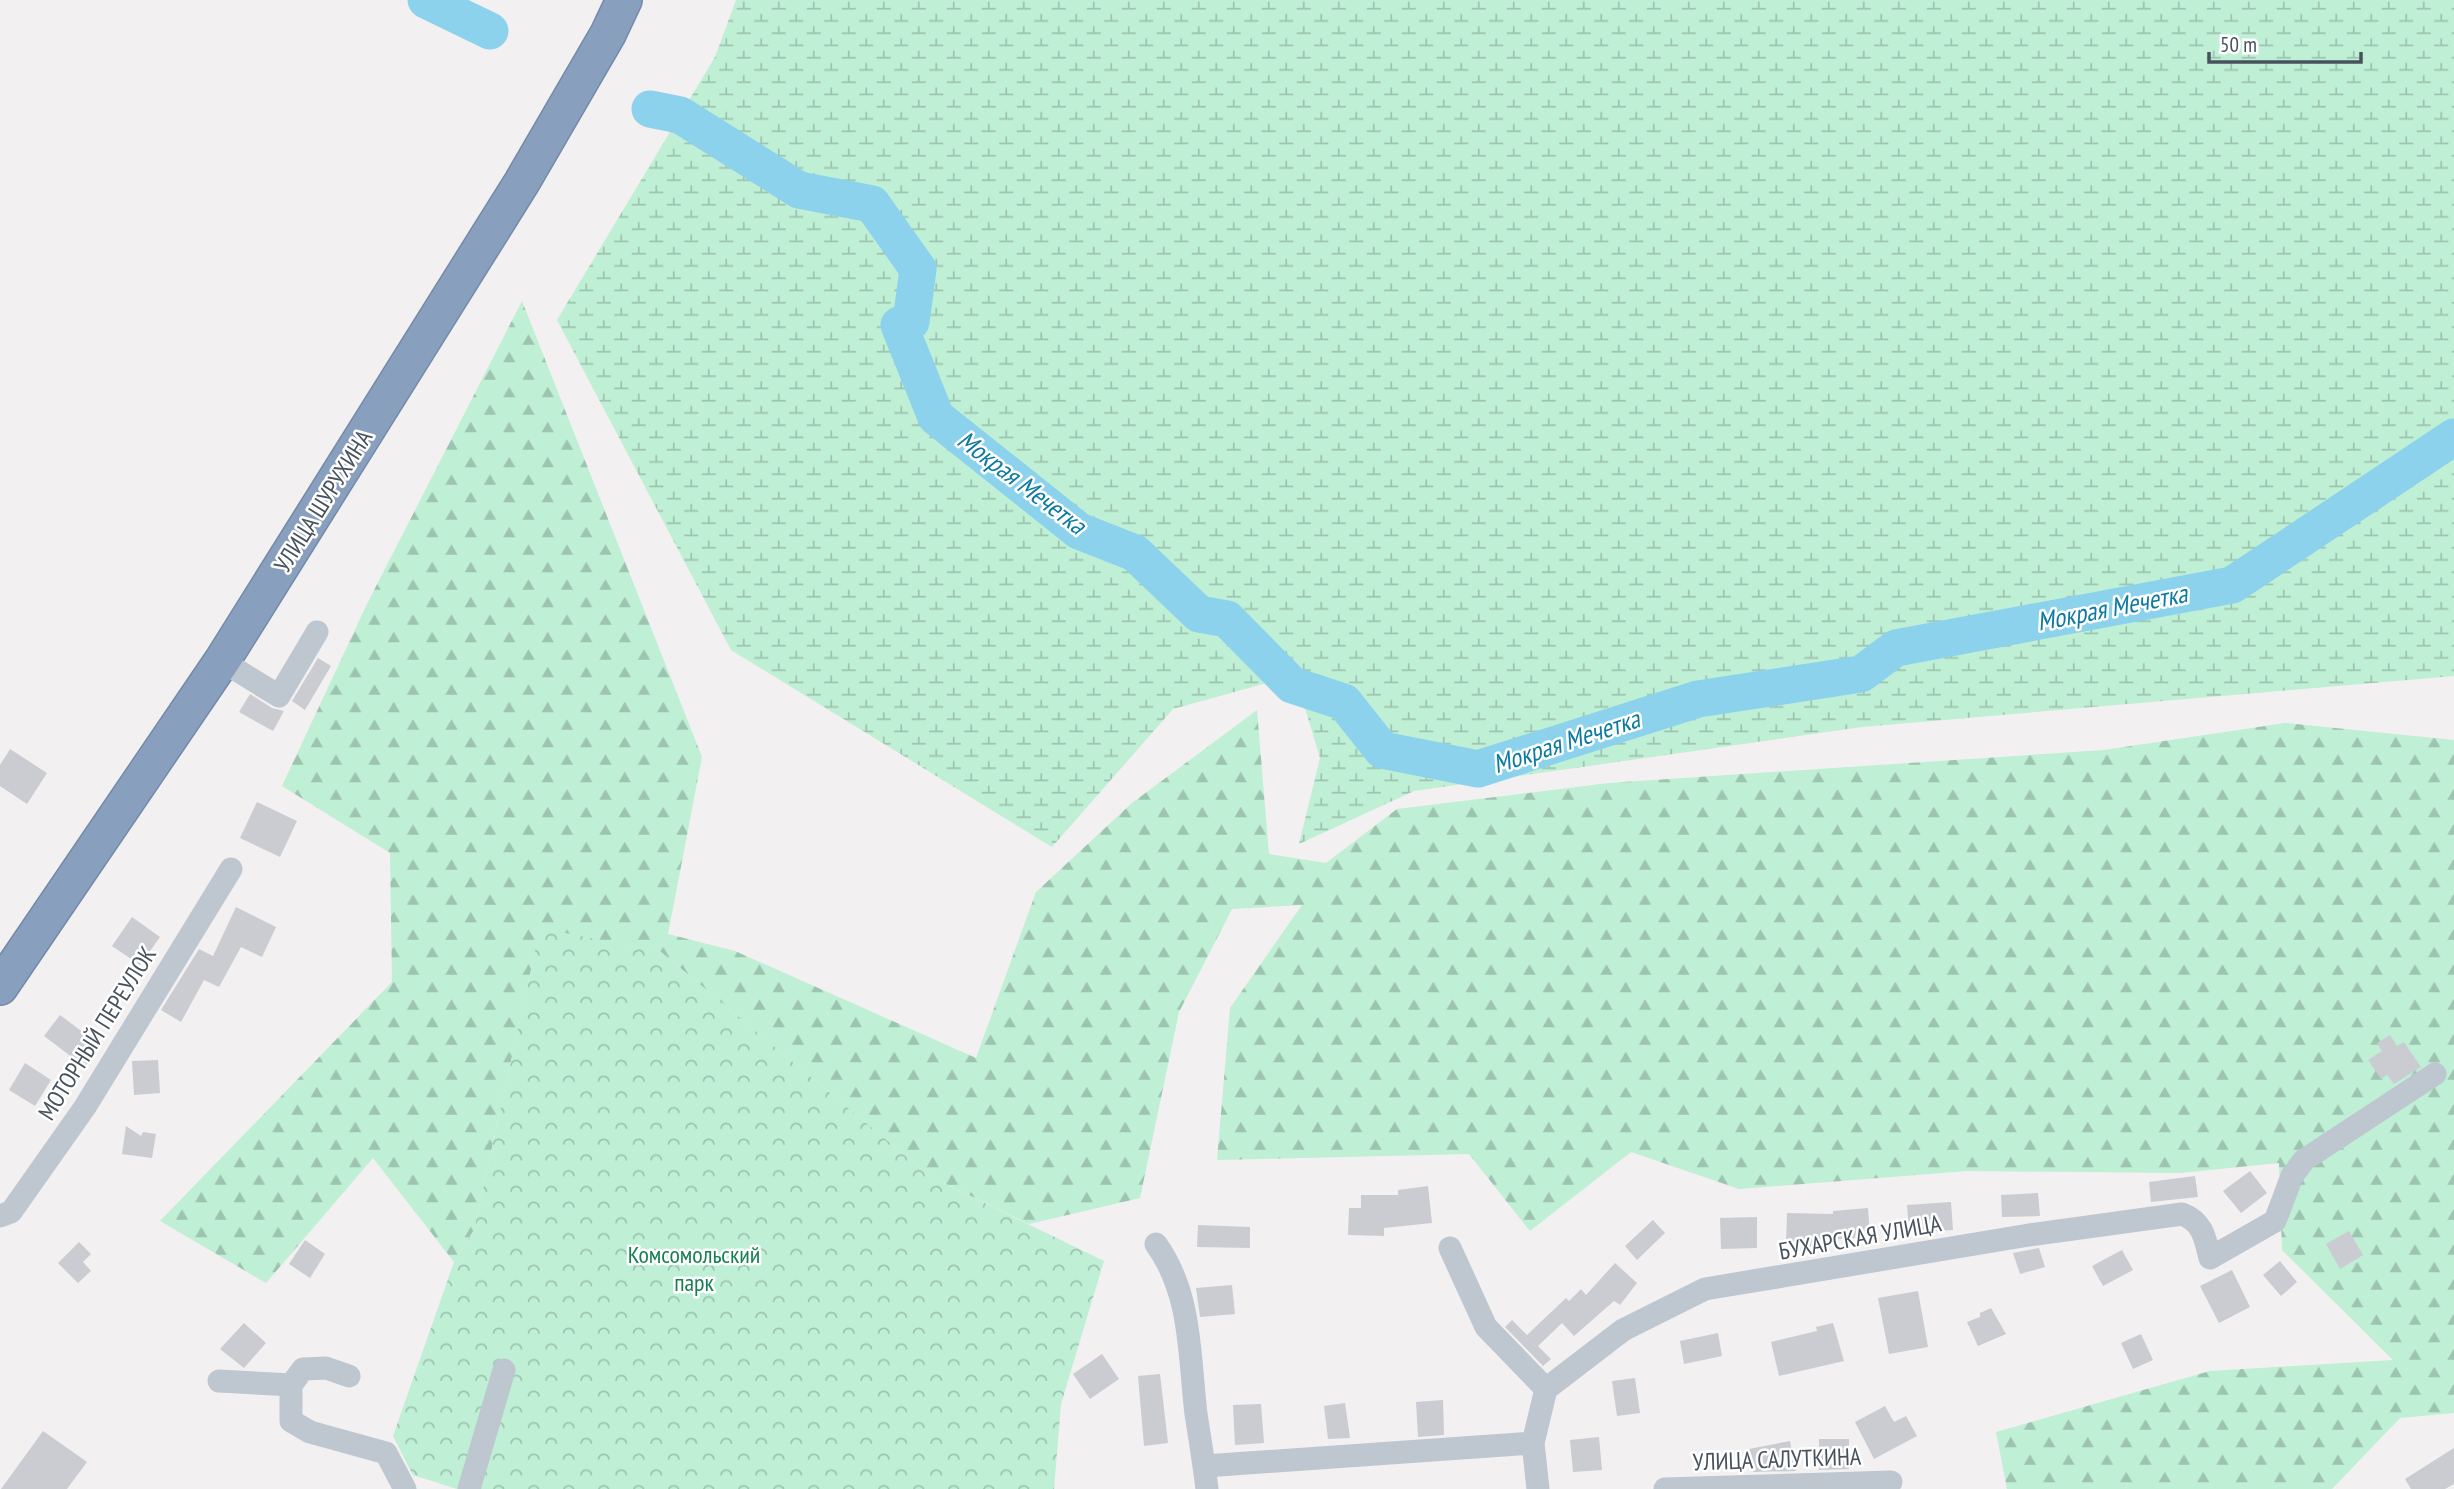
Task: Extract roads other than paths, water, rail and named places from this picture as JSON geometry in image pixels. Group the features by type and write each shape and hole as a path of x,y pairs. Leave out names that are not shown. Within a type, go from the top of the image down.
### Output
{"highway":[{"name":"УЛИЦА ШУРУХИНА","path":"0,987 222,661 508,205 608,34 624,0"}],"street":[{"path":"222,661 279,695 317,632"},
{"name":"МОТОРНЫЙ ПЕРЕУЛОК","path":"0,1216 11,1212 85,1107 231,869"},
{"name":"БУХАРСКАЯ УЛИЦА","path":"1546,1388 1623,1329 1705,1289 2028,1235 2182,1214 2201,1226 2210,1258 2275,1221 2292,1176 2304,1160 2435,1074"},
{"path":"1156,1244 1168,1261 1189,1328 1196,1414 1206,1478 1533,1443"},
{"path":"1450,1248 1486,1327 1546,1388 1533,1443 1538,1489"},
{"path":"349,1376 326,1368 303,1369 291,1385 291,1421 310,1432 386,1453 405,1489"},
{"path":"469,1489 504,1370"},
{"path":"219,1381 291,1385"},
{"name":"УЛИЦА САЛУТКИНА","path":"1665,1489 1891,1482"}],"waterway":[{"name":"Мокрая Мечетка","path":"426,0 490,31"},
{"name":"Мокрая Мечетка","path":"650,109 680,115 799,190 872,204 918,269 911,322 899,325 936,417 1079,531 1135,553 1199,614 1227,619 1292,685 1344,702 1382,750 1478,769 1698,699 1861,674 1896,648 2232,585 2454,437"}],"park label":[{"name":"Комсомольский парк","path":"694,1268"}]}
